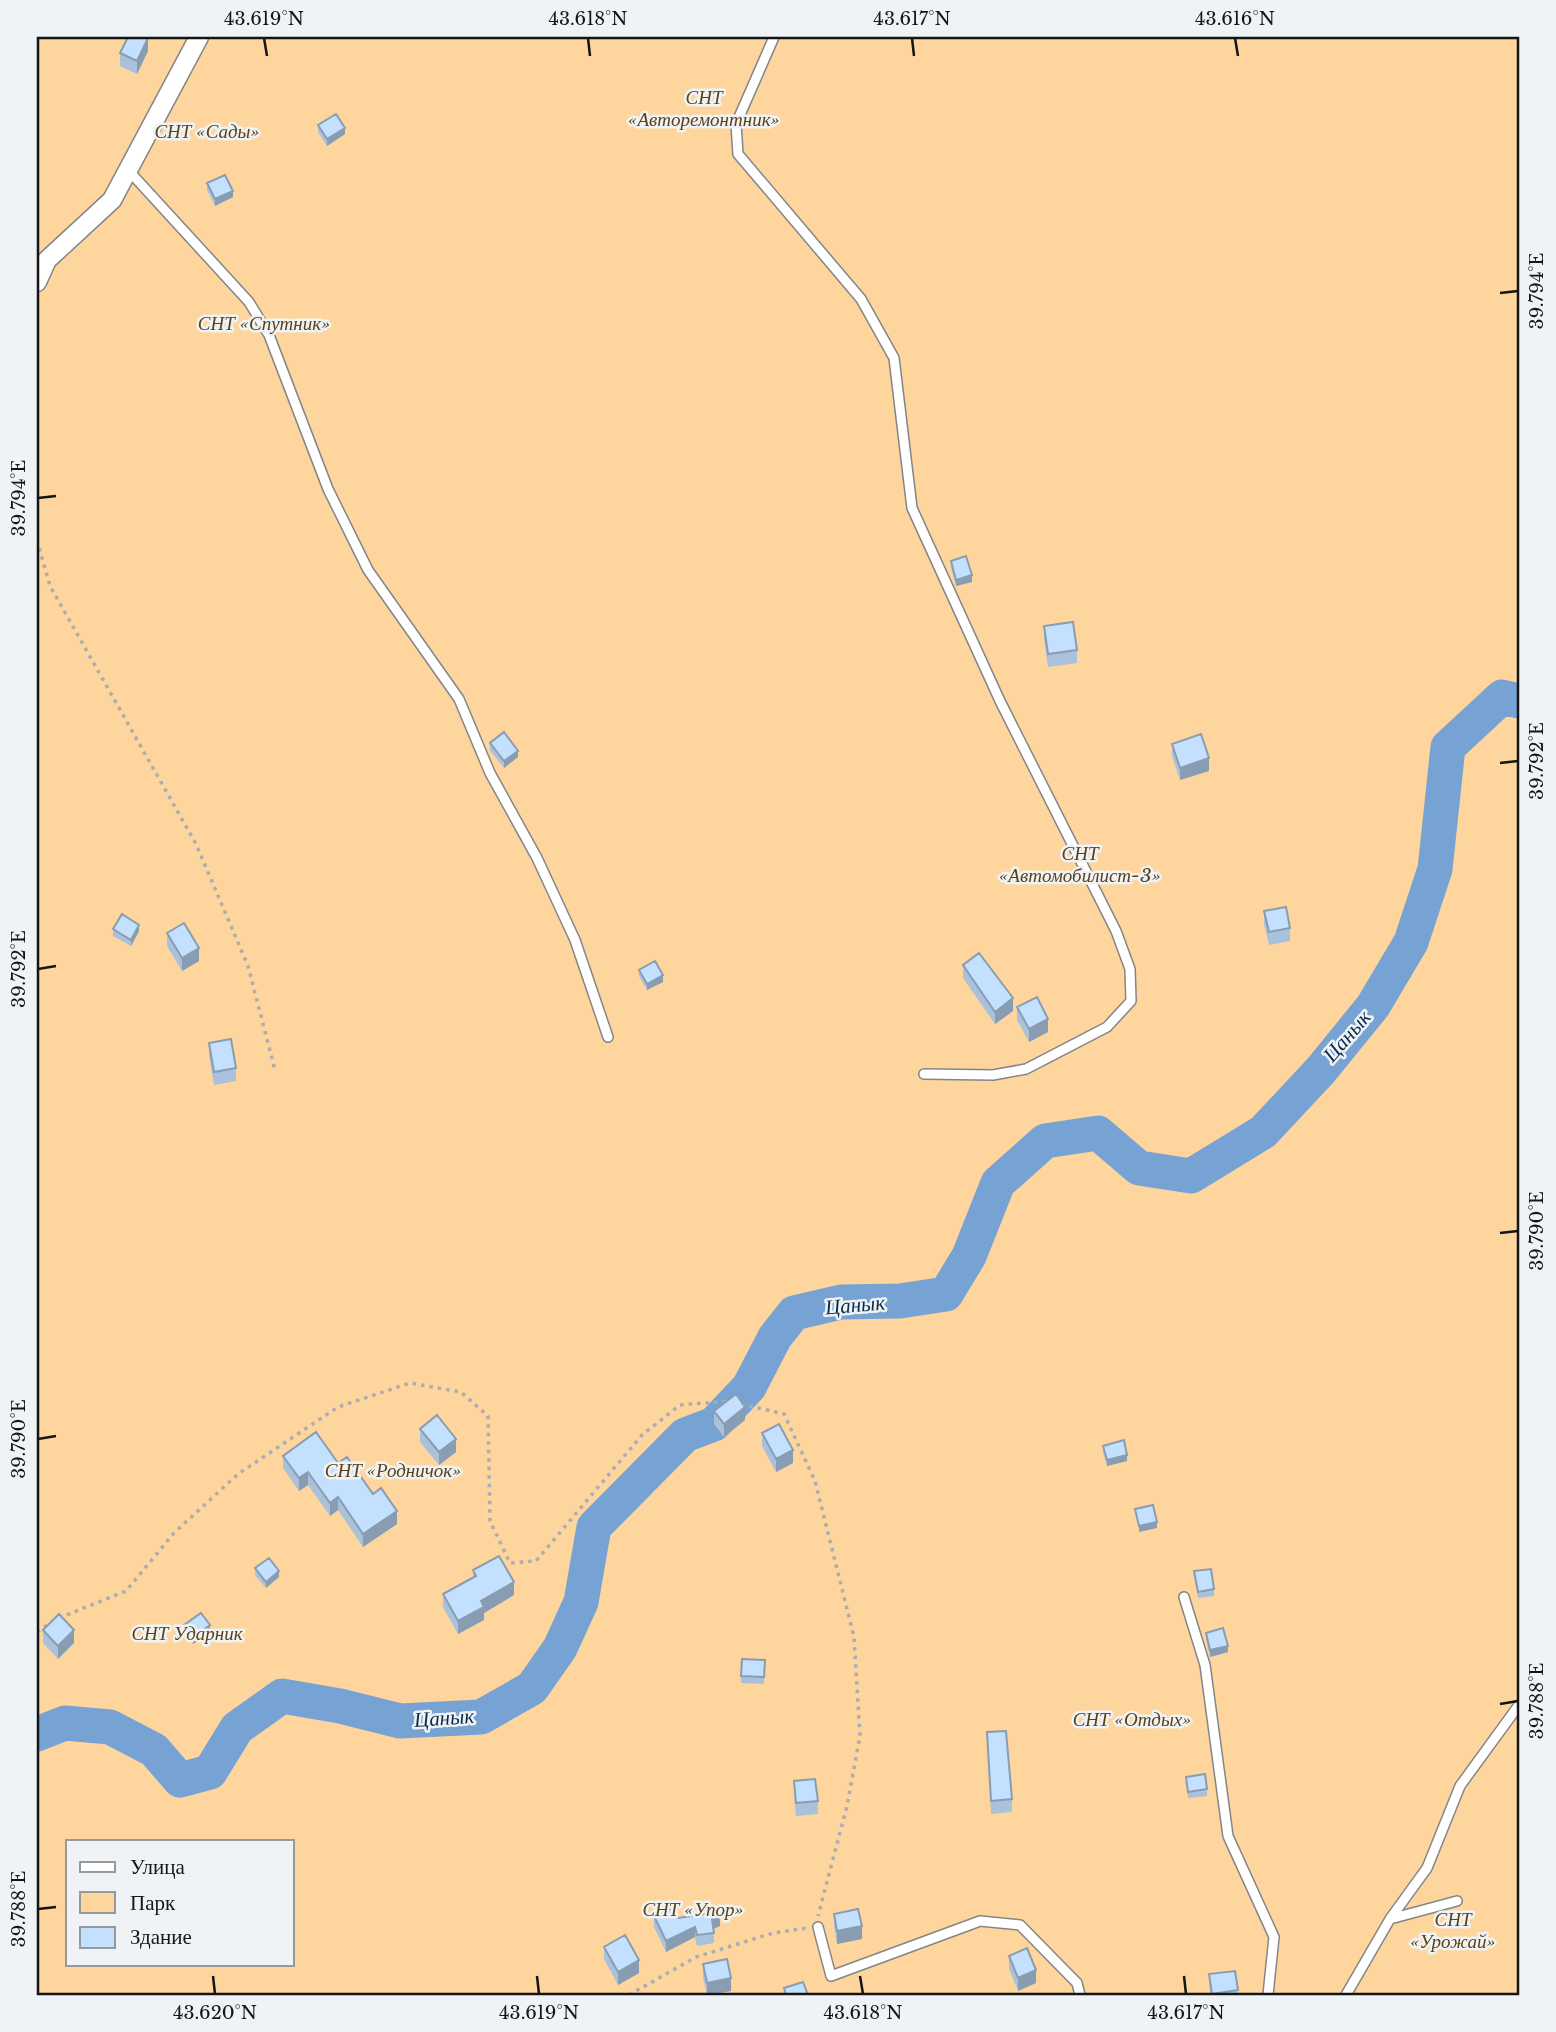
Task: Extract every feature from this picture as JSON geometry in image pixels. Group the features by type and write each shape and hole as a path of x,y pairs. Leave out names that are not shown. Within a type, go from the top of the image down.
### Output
{"street":[{"path":"37,282 47,260 112,200 199,37"}],"lane":[{"path":"774,37 736,124 738,154 861,299 894,358 912,508 1000,701 1116,931 1130,969 1130,1001 1107,1027 1026,1069 993,1075 924,1074"},
{"path":"129,171 249,302 269,335 328,489 368,570 459,699 490,773 537,858 575,940 608,1037"},
{"path":"1184,1597 1205,1665 1228,1836 1274,1937 1268,1995"},
{"path":"1346,1995 1390,1919 1427,1868 1460,1786 1519,1705"},
{"path":"1390,1919 1457,1901"},
{"path":"818,1927 831,1976 980,1921 1020,1925 1077,1983 1080,1995"}],"path":[{"path":"37,540 50,586 196,845 248,966 275,1070"},
{"path":"37,1632 56,1619 127,1591 174,1533 238,1474 293,1437 338,1407 410,1383 461,1392 488,1416 490,1521 510,1563 536,1560 642,1435 680,1405 730,1401 783,1414 814,1480 854,1637 860,1736 847,1806 818,1905 818,1927 773,1933 696,1957 629,1995"}],"green space":[{"path":"37,37 1519,37 1519,1995 37,1995"}],"building":[{"path":"128,37 148,38 137,61 120,53"},
{"path":"336,114 345,128 327,139 318,125"},
{"path":"225,175 233,191 215,199 207,183"},
{"path":"966,556 972,575 956,580 951,561"},
{"path":"1073,622 1077,650 1048,654 1044,626"},
{"path":"504,732 518,751 504,761 490,743"},
{"path":"1201,734 1209,758 1180,768 1172,744"},
{"path":"1286,907 1290,928 1269,932 1264,911"},
{"path":"122,914 139,925 131,940 113,929"},
{"path":"184,923 199,948 182,958 167,933"},
{"path":"979,953 1013,998 995,1012 963,965"},
{"path":"655,961 663,975 647,984 639,970"},
{"path":"1037,997 1048,1019 1029,1029 1017,1007"},
{"path":"231,1039 236,1068 214,1072 209,1043"},
{"path":"736,1394 745,1407 724,1424 714,1411"},
{"path":"437,1415 456,1439 439,1452 420,1429"},
{"path":"779,1424 793,1450 776,1459 762,1433"},
{"path":"316,1432 338,1463 347,1457 373,1494 381,1488 397,1511 363,1534 338,1497 330,1503 308,1472 299,1478 283,1456"},
{"path":"1124,1440 1127,1455 1107,1460 1103,1446"},
{"path":"1153,1505 1157,1522 1139,1526 1135,1509"},
{"path":"499,1556 514,1582 481,1601 484,1607 458,1621 443,1594 476,1576 473,1570"},
{"path":"269,1558 279,1571 266,1582 255,1568"},
{"path":"1211,1569 1214,1589 1198,1592 1194,1571"},
{"path":"201,1613 210,1625 193,1637 184,1625"},
{"path":"59,1614 74,1630 58,1646 43,1630"},
{"path":"1223,1628 1228,1646 1210,1650 1206,1633"},
{"path":"742,1659 765,1660 764,1677 741,1676"},
{"path":"1006,1731 1012,1799 991,1801 987,1732"},
{"path":"1205,1774 1207,1789 1188,1792 1186,1777"},
{"path":"815,1779 818,1801 796,1803 794,1781"},
{"path":"673,1908 678,1918 719,1912 720,1915 712,1919 714,1933 697,1935 695,1927 666,1941 654,1916"},
{"path":"858,1909 862,1926 837,1931 834,1914"},
{"path":"625,1935 639,1960 618,1972 604,1947"},
{"path":"1027,1948 1036,1970 1018,1978 1009,1956"},
{"path":"727,1959 731,1978 707,1983 703,1964"},
{"path":"1235,1971 1238,1990 1212,1994 1209,1974"},
{"path":"803,1982 808,1995 786,1995 784,1988"}],"waterway":[{"name":"Цанык","path":"37,1734 65,1723 110,1727 154,1750 180,1780 210,1772 237,1728 282,1696 340,1706 400,1721 481,1717 532,1688 560,1648 581,1602 594,1527 685,1435 714,1424 749,1387 775,1337 794,1313 841,1302 900,1301 946,1294 969,1256 998,1183 1045,1141 1098,1133 1139,1168 1191,1176 1263,1132 1321,1070 1373,1006 1411,942 1435,869 1448,747 1502,697 1519,701"}],"park label":[{"name":"СНТ «Авторемонтник»","path":"704,108"},
{"name":"СНТ «Сады»","path":"207,131"},
{"name":"СНТ «Спутник»","path":"264,323"},
{"name":"СНТ «Автомобилист-3»","path":"1080,864"},
{"name":"СНТ «Родничок»","path":"393,1470"},
{"name":"СНТ Ударник","path":"187,1633"},
{"name":"СНТ «Отдых»","path":"1132,1719"},
{"name":"СНТ «Упор»","path":"693,1909"},
{"name":"СНТ «Урожай»","path":"1453,1930"}]}
